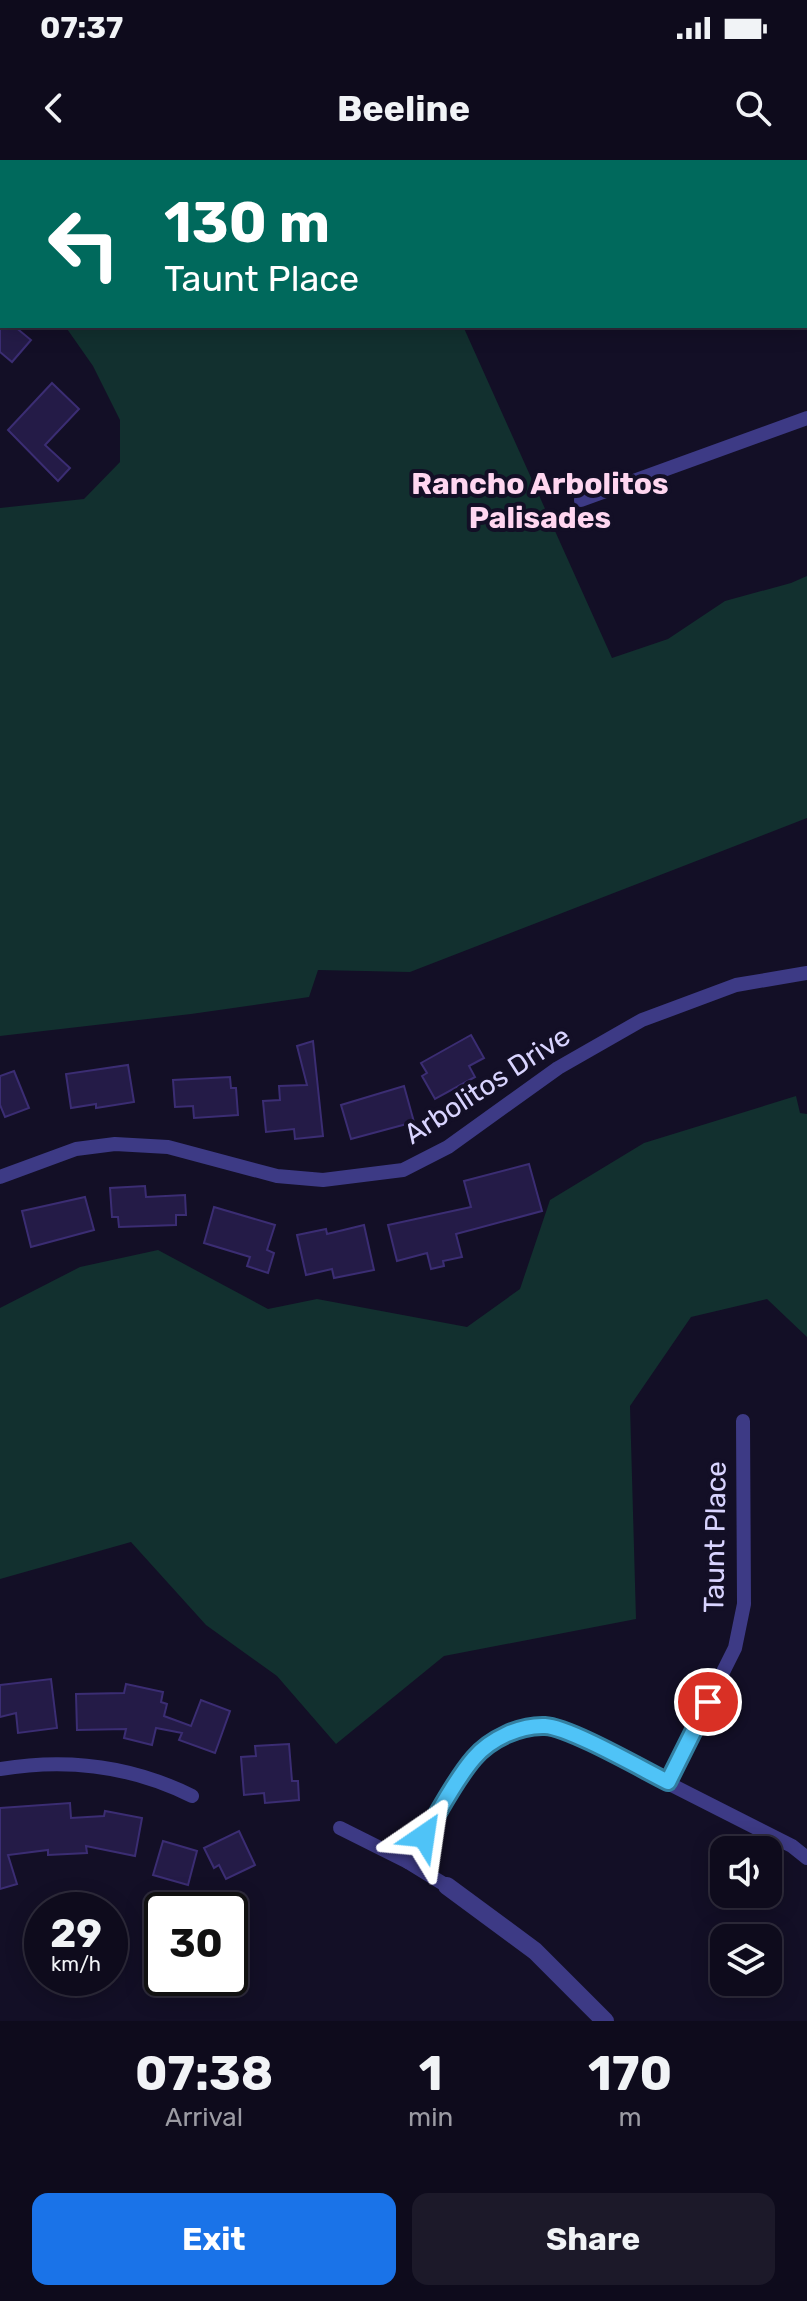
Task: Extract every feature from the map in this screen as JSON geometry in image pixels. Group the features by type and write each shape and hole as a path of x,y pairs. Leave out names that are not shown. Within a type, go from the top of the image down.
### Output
{"street":[{"path":"581,500 807,418"},
{"name":"Arbolitos Drive","path":"0,1177 76,1149 115,1144 168,1147 277,1176 323,1180 403,1170 448,1147 558,1068 642,1020 736,985 807,973"},
{"name":"Taunt Place","path":"668,1782 735,1648 744,1604 743,1421"},
{"path":"408,1862 473,1759 489,1743 521,1728 546,1726 565,1731 668,1782 792,1846 807,1858"},
{"path":"0,1769 32,1764 104,1767 162,1781 192,1796"},
{"path":"340,1828 408,1862 447,1886 535,1951 605,2021"}],"green space":[{"path":"66,328 464,328 612,658 668,639 725,601 807,576 807,818 410,972 318,970 309,997 0,1036 0,508 84,499 120,462 120,420 93,366"},
{"path":"796,1096 800,1113 807,1114 807,1337 767,1299 691,1317 630,1406 636,1619 444,1656 336,1744 277,1676 206,1625 131,1542 0,1579 0,1308 80,1267 158,1250 268,1309 317,1299 467,1327 520,1289 550,1200 644,1143"}],"building":[{"path":"0,328 16,328 31,340 12,362 0,352"},
{"path":"52,383 79,409 45,445 70,468 58,481 8,430"},
{"path":"471,1035 484,1058 469,1066 475,1077 435,1099 422,1076 427,1073 421,1063"},
{"path":"313,1041 323,1136 295,1139 294,1129 266,1132 263,1101 280,1100 279,1086 307,1085 297,1046"},
{"path":"128,1065 134,1102 71,1108 66,1074"},
{"path":"14,1071 29,1108 5,1117 0,1105 0,1076"},
{"path":"230,1077 231,1088 236,1088 238,1115 194,1118 193,1106 175,1107 173,1080"},
{"path":"404,1086 414,1122 351,1139 341,1105"},
{"path":"529,1164 542,1211 456,1234 462,1257 443,1261 444,1266 431,1269 427,1253 397,1261 388,1225 471,1207 464,1181"},
{"path":"145,1186 146,1197 185,1195 186,1215 176,1215 176,1225 119,1227 118,1217 112,1217 110,1188"},
{"path":"85,1197 94,1230 31,1247 22,1211"},
{"path":"214,1207 275,1225 267,1250 274,1253 268,1273 247,1266 250,1257 204,1243"},
{"path":"364,1225 374,1270 334,1278 332,1269 306,1275 297,1235 326,1229 327,1234"},
{"path":"51,1679 57,1728 18,1733 16,1713 0,1717 0,1685"},
{"path":"126,1684 163,1692 161,1702 167,1704 164,1716 191,1726 201,1700 230,1711 215,1753 179,1740 182,1733 156,1728 152,1745 124,1738 126,1729 77,1730 76,1694 124,1693"},
{"path":"289,1744 292,1781 298,1781 299,1800 265,1803 264,1793 244,1795 241,1757 256,1756 255,1746"},
{"path":"70,1803 71,1818 104,1816 105,1811 142,1818 135,1856 86,1846 87,1853 48,1855 48,1850 8,1855 17,1884 0,1889 0,1808"},
{"path":"239,1831 255,1865 226,1879 219,1865 214,1868 204,1848"},
{"path":"163,1841 197,1851 188,1885 153,1875"}],"district":[{"name":"Rancho Arbolitos Palisades","path":"540,501"}],"route":[{"path":"424,1836 473,1759 489,1743 521,1728 546,1726 565,1731 668,1782 708,1702"}]}
